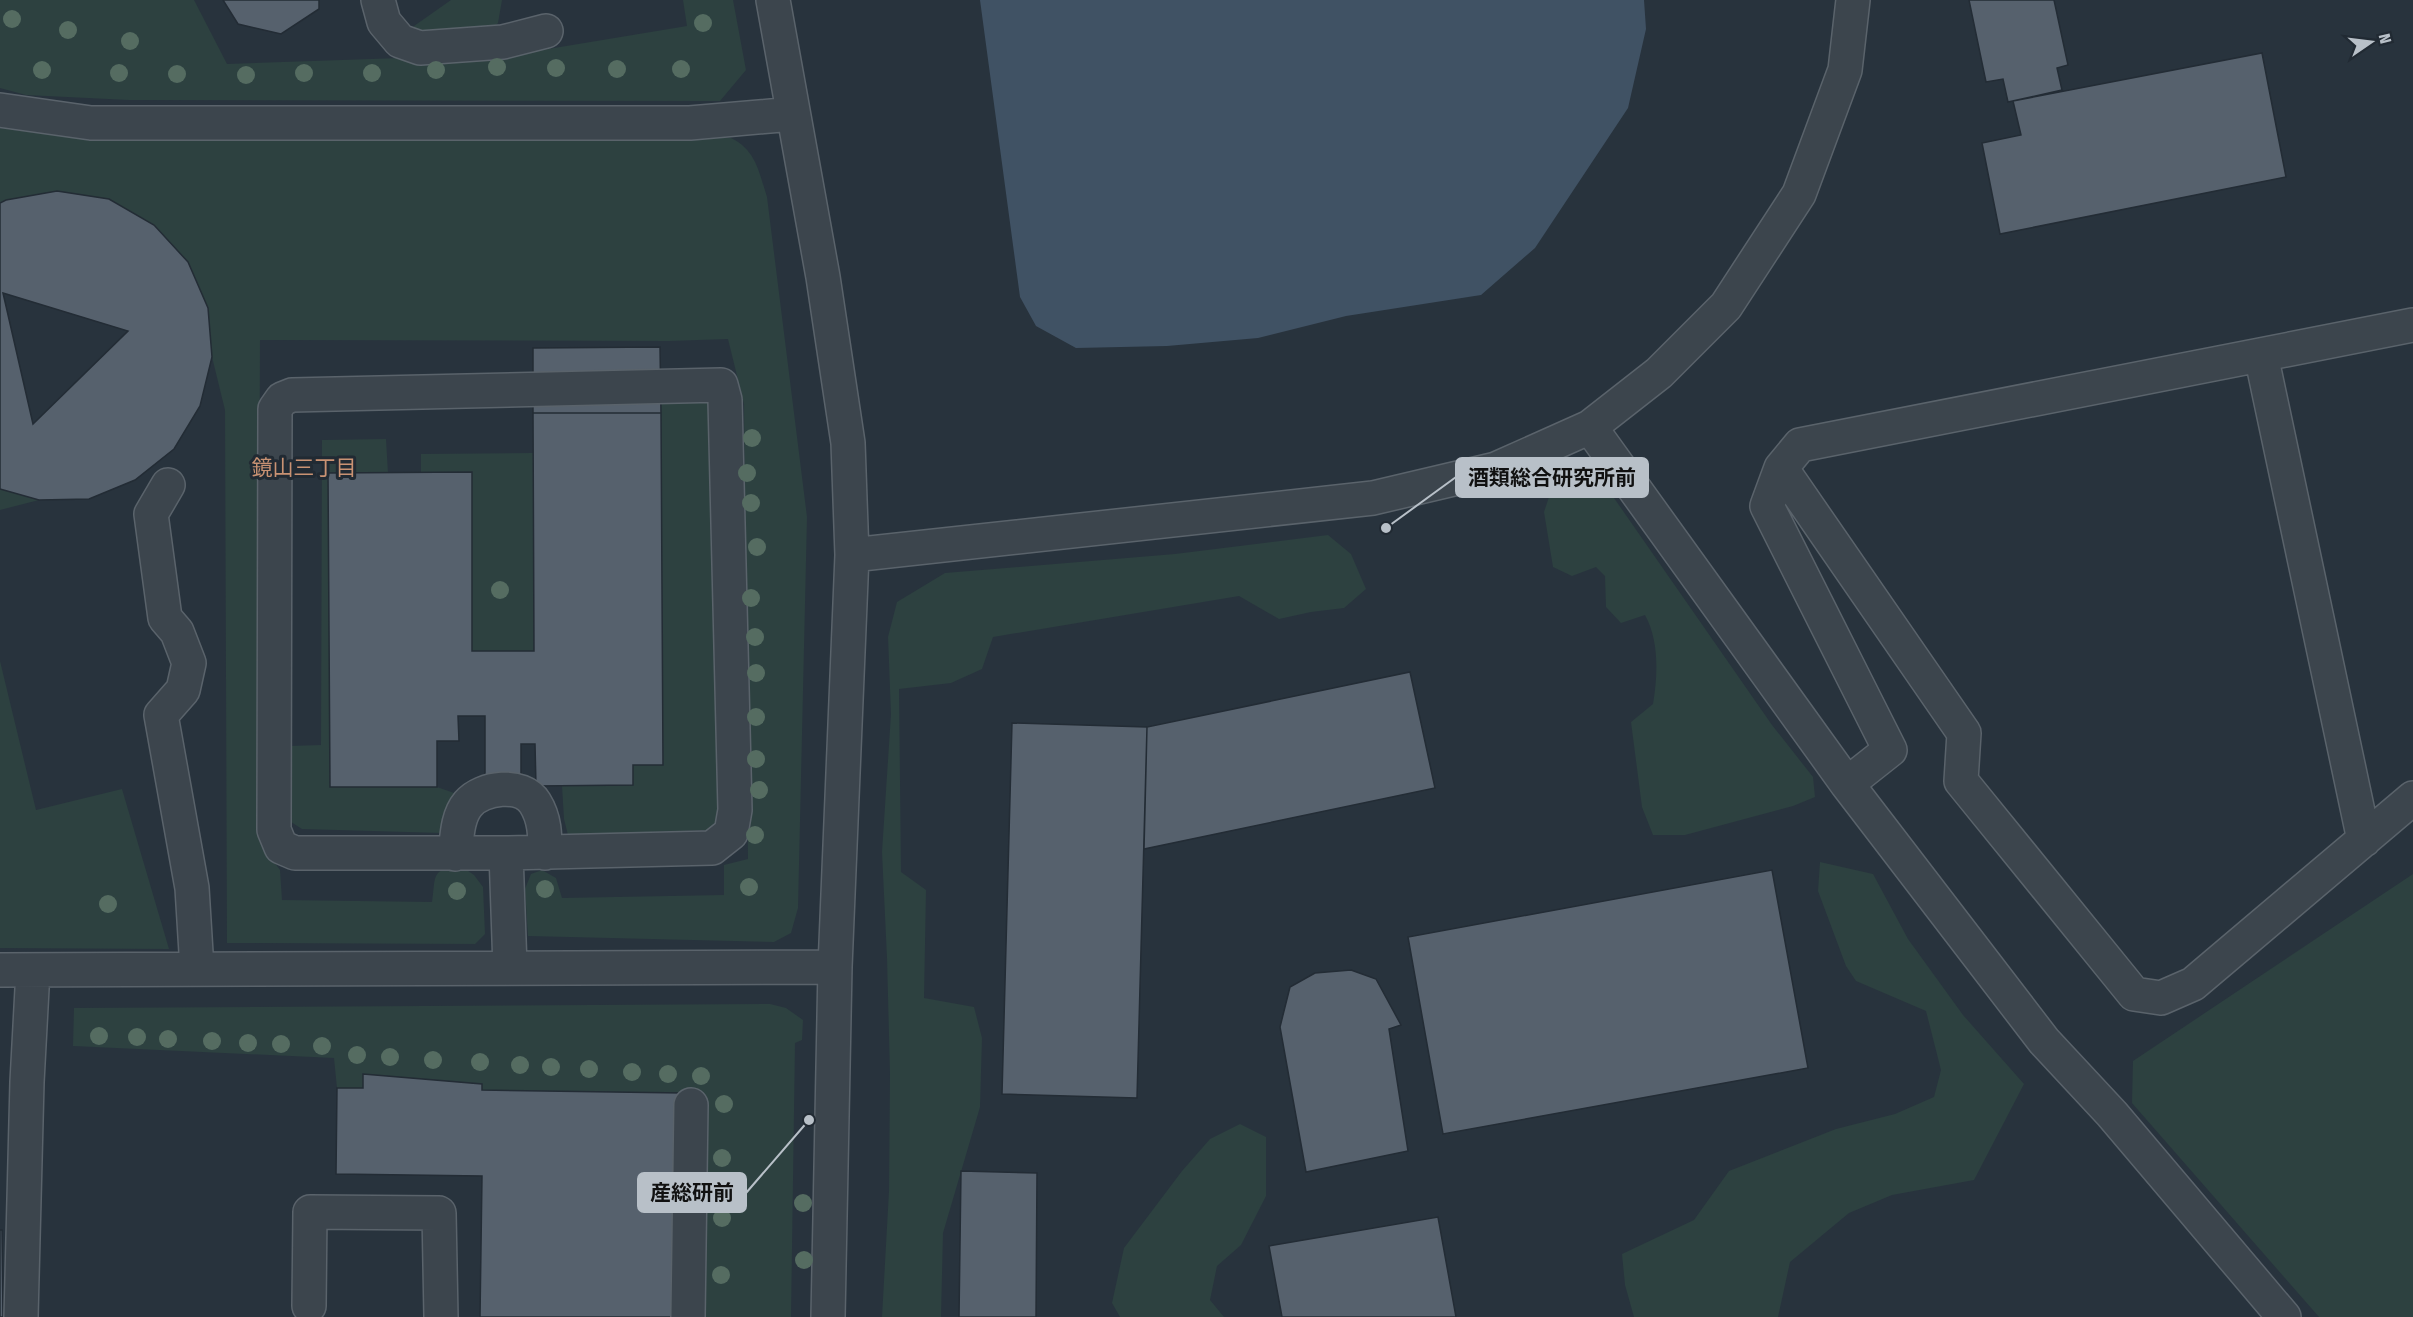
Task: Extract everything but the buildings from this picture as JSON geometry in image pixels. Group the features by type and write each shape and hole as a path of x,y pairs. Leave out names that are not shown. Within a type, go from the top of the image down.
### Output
{"street":[{"path":"378,0 384,22 400,41 420,48 503,42 546,31"},
{"path":"773,0 823,277 848,443 852,555 835,966 828,1317"},
{"path":"852,555 1373,498 1496,469 1590,427 1659,373 1726,306 1799,195 1845,70 1853,0"},
{"path":"0,110 91,123 690,123 793,114"},
{"path":"1847,784 1890,750 1767,506 1781,468 1800,445 2413,325"},
{"path":"2261,355 2364,840"},
{"path":"721,385 725,400 735,798 731,833 712,848 506,854 295,853 281,847 274,830 275,409 282,399 292,395 721,385"},
{"path":"1590,427 1847,784 2044,1041 2112,1114 2284,1317"},
{"path":"1781,468 1964,733 1961,782 2134,994 2161,998 2193,984 2413,798"},
{"path":"168,485 151,514 165,618 177,632 189,663 183,690 161,715 192,888 198,969"},
{"path":"455,854 459,822 467,804 482,794 502,789 521,793 534,801 544,824 545,853"},
{"path":"506,854 510,968"},
{"path":"0,970 835,966"},
{"path":"21,1317 27,1082 33,970"},
{"path":"688,1317 691,1105"},
{"path":"309,1305 310,1212 439,1213 441,1317"}],"green space":[{"path":"0,0 194,0 227,64 518,54 687,26 683,0 733,0 746,70 720,101 129,100 26,95 0,88"},
{"path":"451,0 502,0 498,23 489,32 411,32 414,26"},
{"path":"0,128 93,140 731,138 746,149 759,171 767,197 807,517 798,908 791,933 774,942 528,936 525,889 531,874 542,870 556,878 562,898 724,895 724,865 748,859 744,404 728,339 669,341 260,340 258,823 269,855 280,870 282,900 432,902 436,876 443,869 458,864 474,875 483,887 485,934 475,944 227,943 225,410 212,357 208,308 187,262 154,225 109,200 57,191 0,203"},
{"path":"661,402 712,402 724,813 708,830 568,835 564,819 562,786 633,785 633,765 663,764"},
{"path":"386,439 388,473 328,473 330,787 437,787 454,793 442,833 302,829 291,822 289,746 321,745 322,440"},
{"path":"533,453 534,651 472,651 472,473 421,472 421,454"},
{"path":"1593,474 1614,498 1772,725 1813,777 1815,797 1793,806 1685,835 1653,835 1642,807 1631,722 1653,704 1656,658 1650,625 1645,615 1621,623 1606,607 1605,576 1596,567 1572,576 1553,567 1544,512 1551,491"},
{"path":"0,489 39,500 0,510"},
{"path":"1328,535 1351,554 1366,589 1344,608 1279,619 1239,596 993,637 982,669 951,683 899,689 901,872 926,890 924,998 974,1007 982,1038 980,1107 943,1233 941,1317 882,1317 889,1191 890,1074 882,852 891,714 888,637 897,602 945,573 1175,554"},
{"path":"0,661 36,810 122,789 169,949 0,948"},
{"path":"1820,862 1873,874 1908,939 1963,1015 2024,1084 1974,1180 1892,1195 1849,1213 1790,1262 1778,1317 1634,1317 1625,1285 1622,1254 1694,1220 1729,1171 1836,1129 1895,1114 1934,1097 1941,1070 1926,1011 1856,981 1846,966 1818,891"},
{"path":"2413,874 2413,1317 2319,1317 2132,1103 2133,1061"},
{"path":"770,1004 786,1008 803,1020 802,1040 795,1043 791,1317 701,1317 704,1095 482,1090 482,1084 364,1074 363,1088 337,1088 334,1058 73,1046 74,1008"},
{"path":"1240,1124 1266,1137 1266,1196 1241,1245 1217,1266 1210,1300 1224,1317 1120,1317 1112,1303 1124,1248 1182,1171 1210,1139"}],"water":[{"path":"980,0 1644,0 1646,29 1628,108 1535,248 1481,295 1346,316 1258,338 1167,346 1076,348 1036,326 1020,297"}],"place":[{"name":"酒類総合研究所前","path":"1386,528"},
{"name":"産総研前","path":"809,1120"}],"district":[{"name":"鏡山三丁目","path":"304,468"}]}
